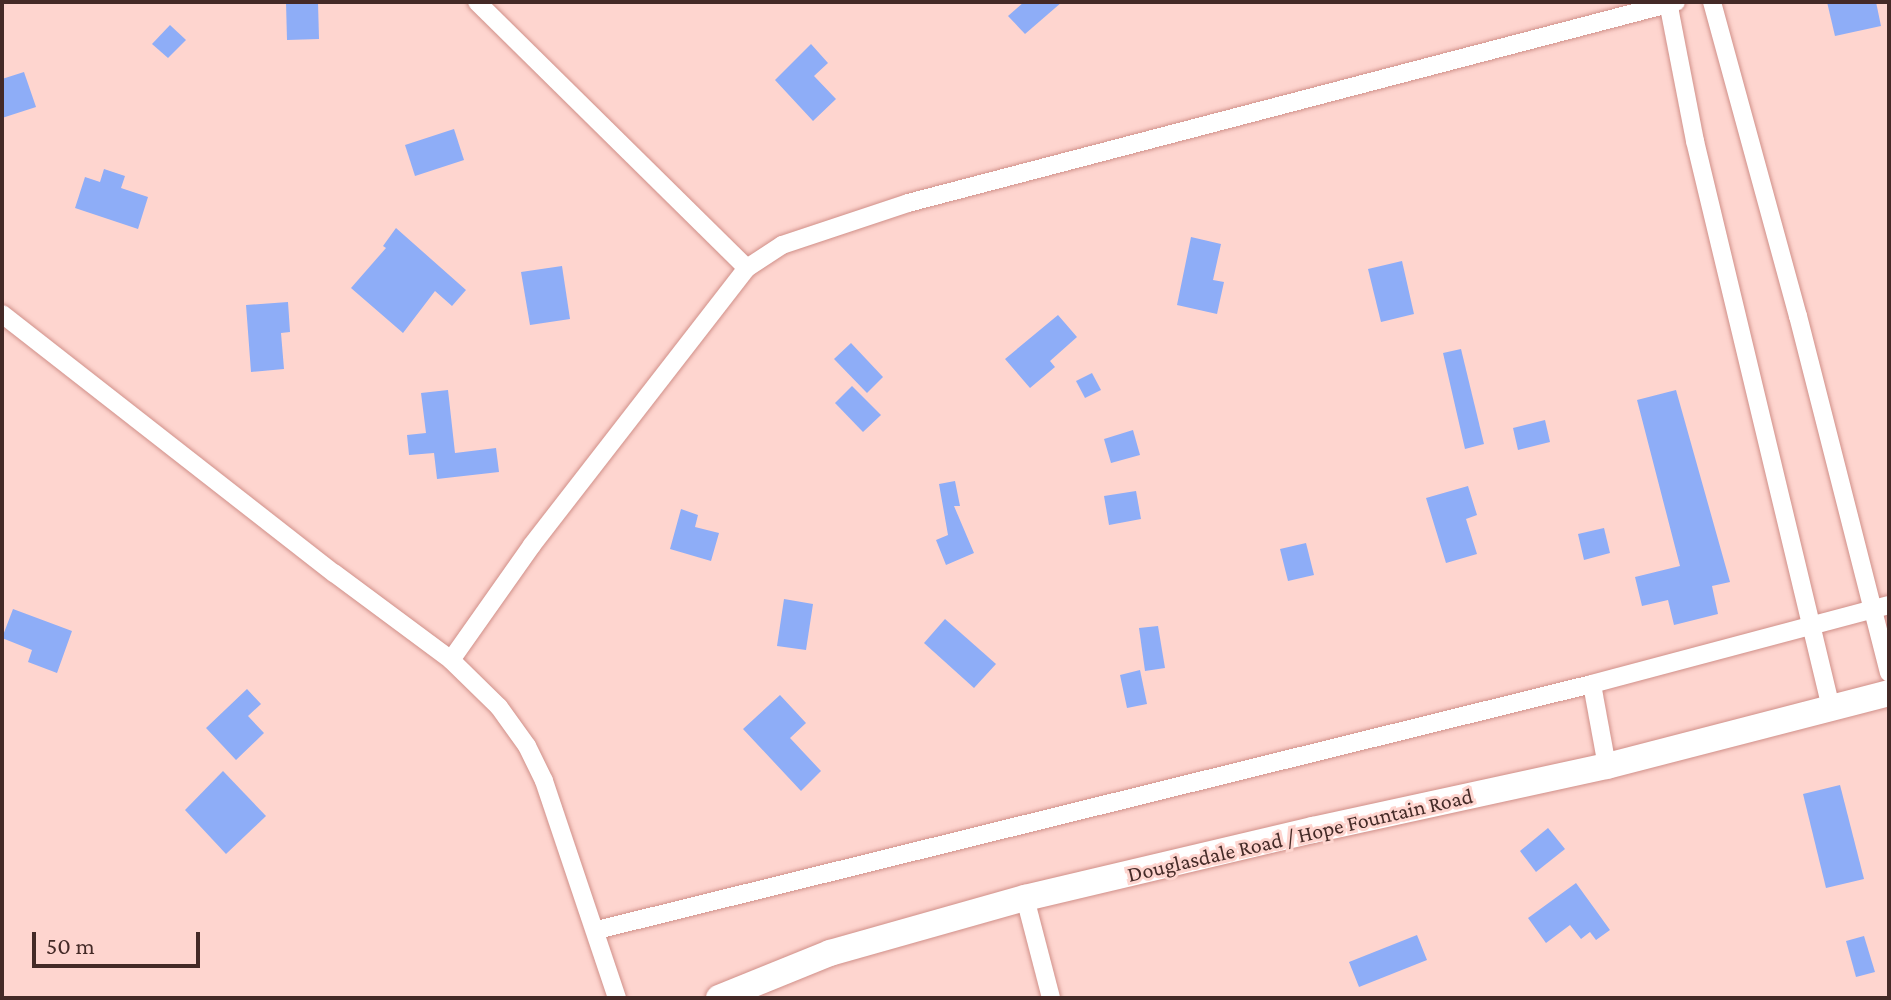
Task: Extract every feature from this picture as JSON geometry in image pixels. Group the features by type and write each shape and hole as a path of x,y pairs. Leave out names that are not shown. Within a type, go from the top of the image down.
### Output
{"main road":[{"name":"Douglasdale Road / Hope Fountain Road","path":"719,998 830,953 1025,898 1313,830 1607,766 1889,693"}],"street":[{"path":"477,2 747,268"},
{"path":"1712,2 1881,607 1889,673"},
{"path":"451,660 532,545 747,268 802,236 908,203 1671,3 1695,141 1814,624 1831,708"},
{"path":"2,314 334,573 451,660 499,707 527,746 544,781 597,930 617,998"},
{"path":"597,930 1592,684 1881,607"},
{"path":"1592,684 1607,766"},
{"path":"1025,898 1051,998"}],"building":[{"path":"286,2 318,2 319,39 287,40"},
{"path":"1024,2 1062,2 1025,34 1008,16"},
{"path":"1827,2 1876,2 1881,26 1835,36"},
{"path":"170,25 186,40 168,58 152,44"},
{"path":"811,44 828,63 814,76 836,99 813,121 775,80"},
{"path":"24,72 36,107 2,118 2,79"},
{"path":"454,129 464,160 415,176 405,145"},
{"path":"104,169 125,176 121,188 148,197 138,229 75,208 85,177 100,182"},
{"path":"396,228 466,290 452,306 435,291 403,333 351,288 386,248 383,246"},
{"path":"1191,237 1221,244 1213,280 1224,282 1217,314 1177,305"},
{"path":"1402,261 1414,314 1381,322 1368,269"},
{"path":"562,266 570,319 530,325 521,272"},
{"path":"288,302 290,332 281,333 284,369 251,372 246,305"},
{"path":"1058,315 1077,337 1050,361 1055,367 1030,388 1005,359"},
{"path":"851,343 883,377 867,393 834,359"},
{"path":"1461,349 1484,444 1465,449 1443,353"},
{"path":"1092,373 1101,390 1085,398 1076,381"},
{"path":"852,386 881,415 863,432 835,403"},
{"path":"448,390 455,453 496,448 499,472 437,479 434,453 409,455 407,435 426,433 421,393"},
{"path":"1676,390 1730,582 1712,586 1718,614 1674,625 1668,600 1642,606 1635,577 1680,566 1637,400"},
{"path":"1545,420 1550,442 1518,450 1513,428"},
{"path":"1133,430 1140,455 1111,463 1104,439"},
{"path":"955,481 960,506 954,506 974,553 946,565 936,540 948,535 939,484"},
{"path":"1468,486 1477,515 1466,519 1477,554 1446,563 1426,498"},
{"path":"1136,491 1141,519 1109,525 1104,496"},
{"path":"681,509 698,515 695,527 719,533 711,561 670,549"},
{"path":"1604,528 1610,553 1584,560 1578,534"},
{"path":"1306,543 1314,575 1288,581 1280,549"},
{"path":"784,599 813,604 806,650 777,646"},
{"path":"13,609 72,631 57,673 28,662 32,650 2,638"},
{"path":"945,619 996,664 974,688 924,643"},
{"path":"1158,626 1165,668 1145,671 1139,628"},
{"path":"1140,670 1147,704 1127,708 1120,675"},
{"path":"247,689 261,704 248,716 264,733 236,760 206,728"},
{"path":"780,695 806,723 790,738 821,771 801,791 743,729"},
{"path":"223,771 266,816 226,854 185,810"},
{"path":"1840,785 1864,879 1826,888 1803,794"},
{"path":"1548,828 1565,849 1536,872 1520,851"},
{"path":"1576,883 1610,930 1596,940 1590,932 1581,939 1570,925 1546,943 1528,918"},
{"path":"1417,935 1427,960 1359,987 1349,962"},
{"path":"1864,936 1875,972 1856,977 1846,941"}]}
